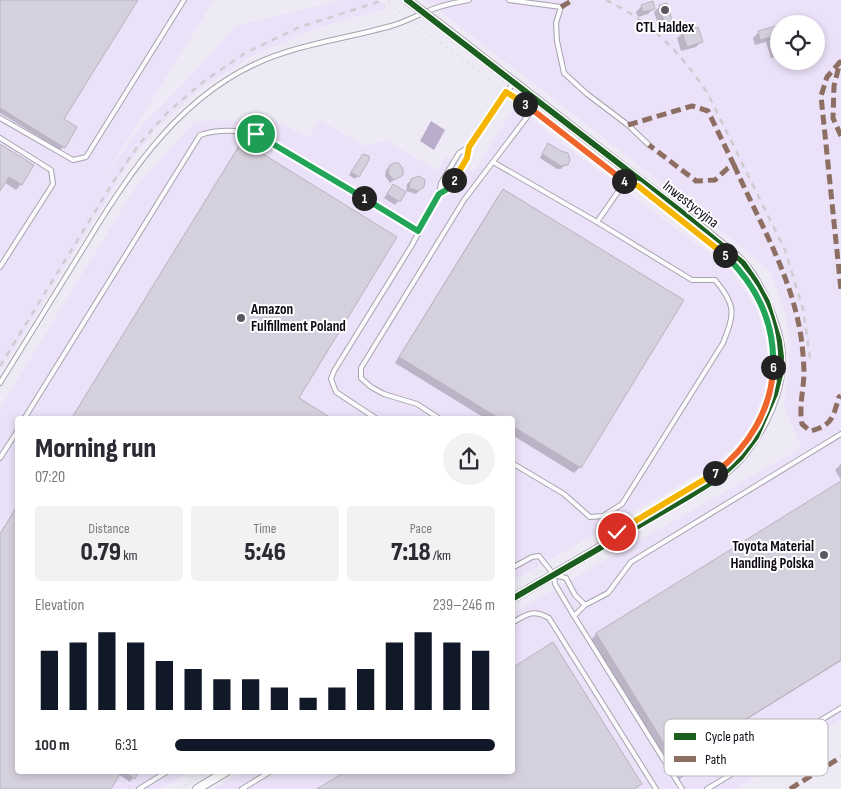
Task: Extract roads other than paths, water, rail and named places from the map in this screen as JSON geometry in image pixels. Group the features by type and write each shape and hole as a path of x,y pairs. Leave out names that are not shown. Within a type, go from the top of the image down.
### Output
{"street":[{"name":"Inwestycyjna","path":"407,0 708,233 743,263 756,282 774,321 781,357 780,375 775,394 756,437 741,457 720,477 515,597"},
{"path":"197,789 222,774"}],"lane":[{"path":"0,118 73,160 86,157 184,0"},
{"path":"0,382 137,165 178,117 205,94 229,78 274,55 302,46 393,26 437,7 469,0"},
{"path":"508,0 561,7 556,24 557,42 564,73 587,94 628,125 649,146"},
{"path":"439,194 449,188 467,158 469,147 514,82"},
{"path":"435,416 417,404 384,394 371,387 361,378 361,368 464,200 537,100"},
{"path":"26,416 200,135 211,131 244,131 256,134 418,231"},
{"path":"0,138 51,170 53,184 0,267"},
{"path":"372,416 336,392 331,379 334,371 412,245 439,194 441,183 454,161 459,153 469,147"},
{"path":"493,162 692,280 715,280 727,294 732,309 732,320 723,342 622,504 603,516 590,517 564,494 515,465"},
{"path":"597,222 631,173"},
{"path":"574,616 585,605 608,593 631,562 841,434"},
{"path":"0,458 15,435"},
{"path":"515,566 532,557 538,556 554,575 566,578 575,594 585,605"},
{"path":"554,575 555,584 574,616 664,760"},
{"path":"515,621 529,612 540,613 549,618 656,789"},
{"path":"823,719 841,708"},
{"path":"138,789 163,774"},
{"path":"242,789 265,774"},
{"path":"674,776 682,789"},
{"path":"707,789 729,776"}],"railway":[{"path":"0,366 115,179 140,143 168,112 203,82 245,53 300,27 384,0"},
{"path":"606,0 622,8 651,28 676,52 708,94 785,250 803,309 810,358"}],"place":[{"name":"CTL Haldex","path":"665,10"},
{"name":"Amazon Fulfillment Poland","path":"241,318"},
{"name":"Toyota Material Handling Polska","path":"824,555"}]}
